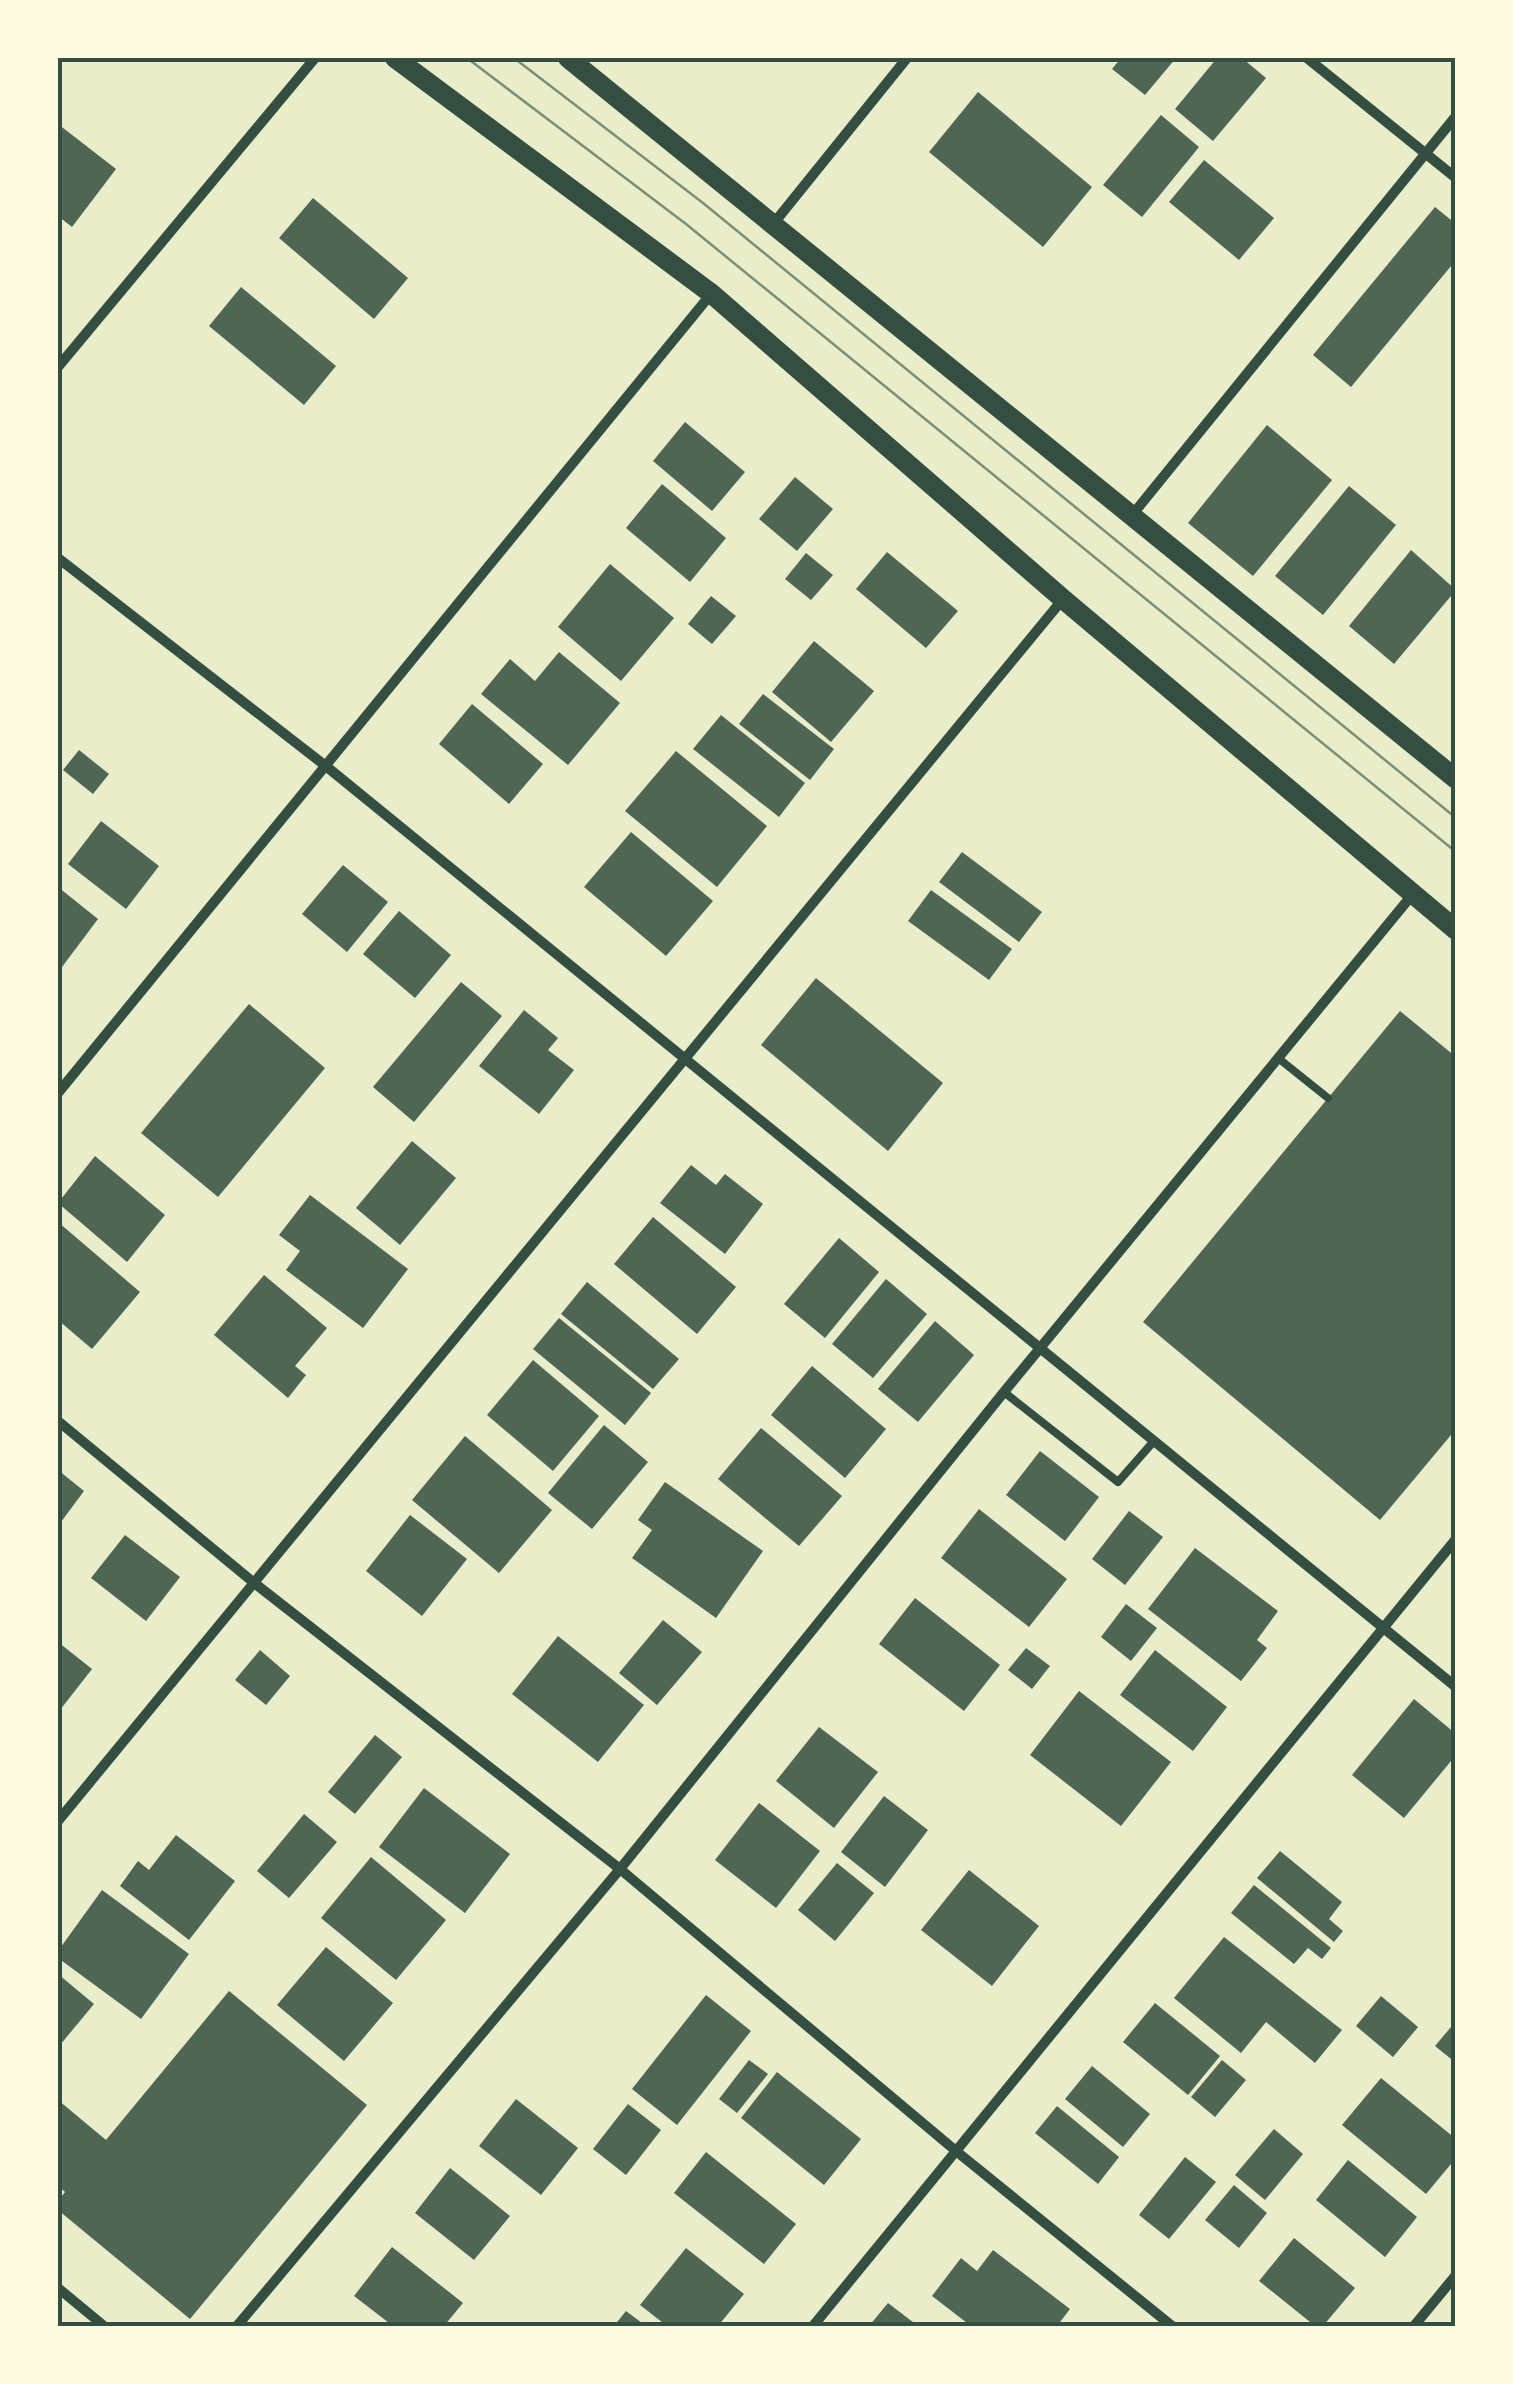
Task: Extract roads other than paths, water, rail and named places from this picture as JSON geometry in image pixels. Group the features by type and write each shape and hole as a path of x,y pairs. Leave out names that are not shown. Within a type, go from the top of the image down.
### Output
{"main road":[{"path":"395,58 712,294 1063,599 1456,930"},
{"path":"568,58 1134,514 1456,780"}],"street":[{"path":"58,367 314,58"},
{"path":"774,223 908,58"},
{"path":"1307,58 1456,178"},
{"path":"1134,514 1456,116"},
{"path":"58,1093 712,294"},
{"path":"58,558 327,767 1456,1687"},
{"path":"58,1822 1063,599"},
{"path":"236,2326 620,1869 1040,1347 1412,895"},
{"path":"58,1421 252,1582 620,1869 1172,2326"},
{"path":"813,2326 1456,1539"},
{"path":"1414,2326 1456,2275"},
{"path":"58,2288 104,2326"}],"lane":[{"path":"1278,1058 1328,1098"},
{"path":"1004,1392 1118,1482 1154,1441"}],"tram line":[{"path":"467,58 686,224 1456,852"},
{"path":"514,58 703,203 1456,818"}]}
